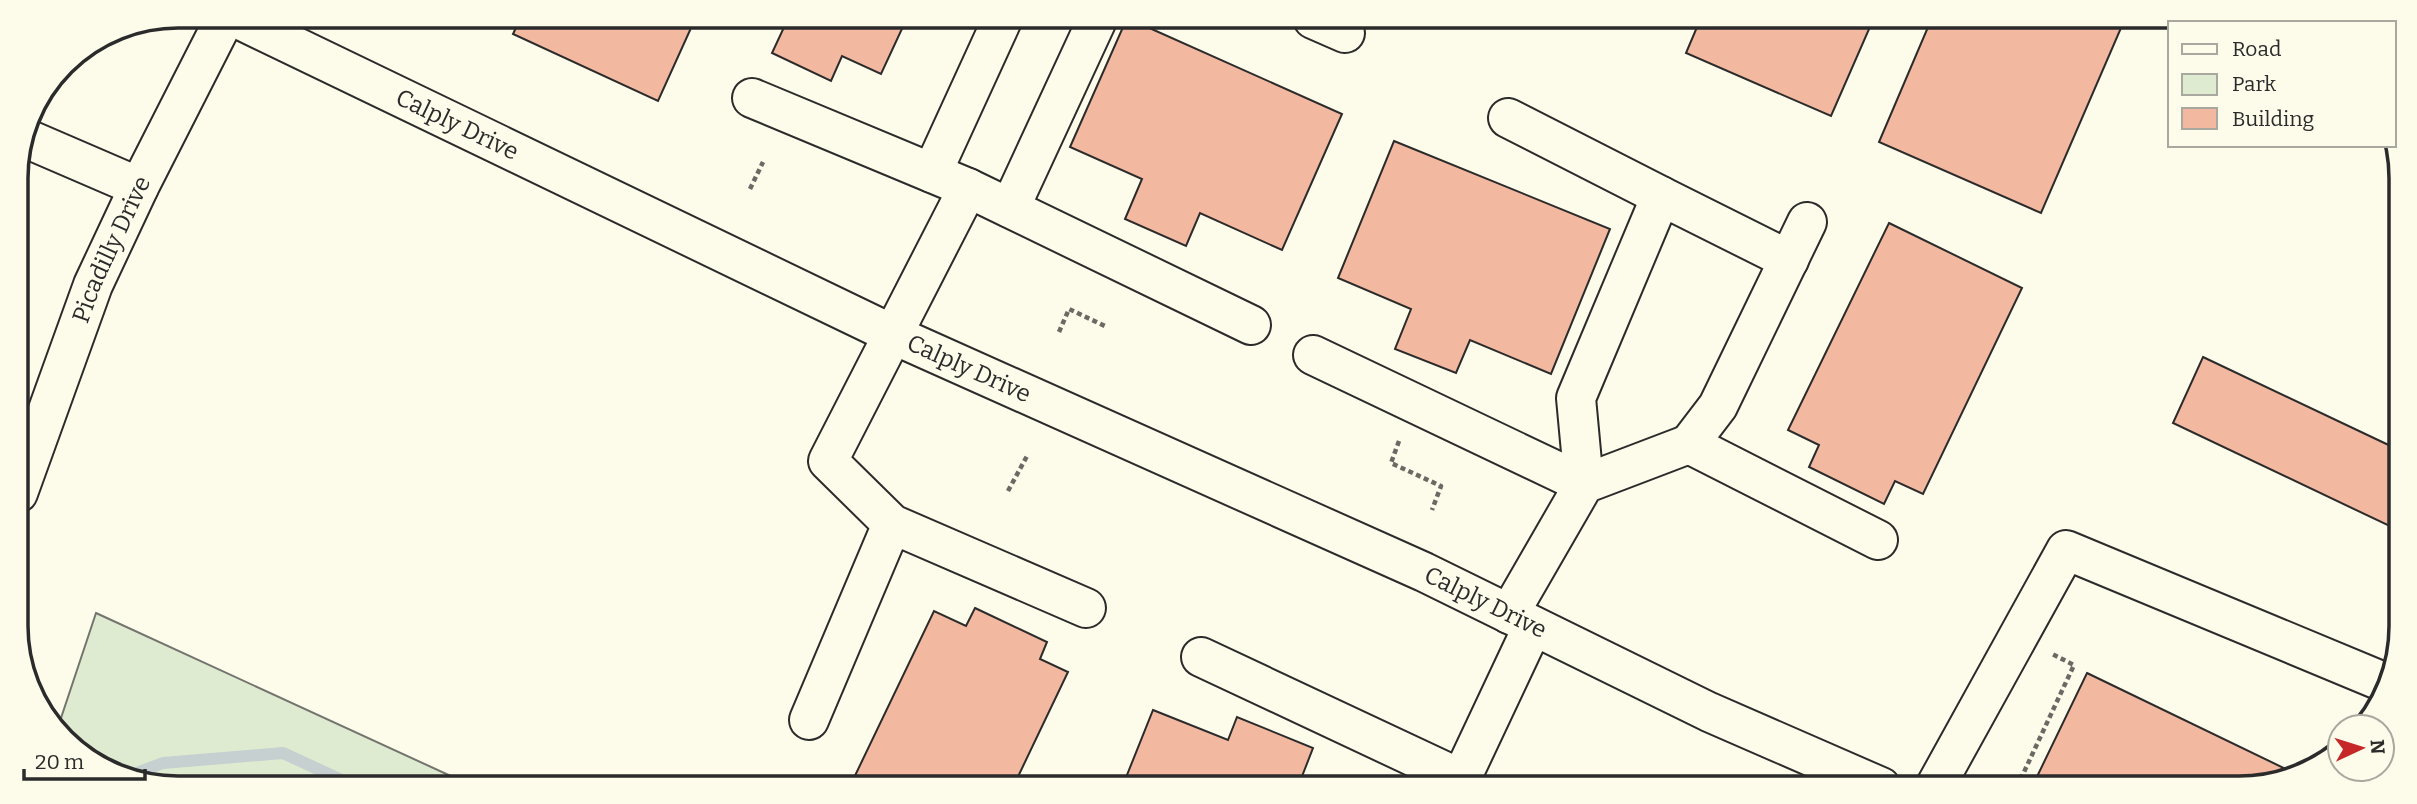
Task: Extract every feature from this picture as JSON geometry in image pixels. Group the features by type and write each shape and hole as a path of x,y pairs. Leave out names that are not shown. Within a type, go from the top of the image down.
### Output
{"street":[{"name":"Picadilly Drive","path":"28,464 93,285 139,187 220,28"},
{"name":"Calply Drive","path":"257,28 894,335 1424,572 1709,712 1856,776"},
{"path":"932,173 998,28"},
{"path":"1010,208 1093,28"},
{"path":"752,98 968,188 1251,325"},
{"path":"1508,118 1789,260"},
{"path":"33,141 139,187"},
{"path":"968,188 828,461 892,524 1086,608"},
{"path":"1445,776 1584,484 1576,398 1661,196"},
{"path":"1313,355 1584,484 1689,444 1718,406 1807,222"},
{"path":"1689,444 1878,540"},
{"path":"809,720 892,524"},
{"path":"1941,776 2066,550 2379,680"},
{"path":"1202,657 1438,776"}],"path":[{"path":"750,189 762,162"},
{"path":"1059,332 1069,309 1107,327"},
{"path":"1401,436 1391,463 1441,486 1432,510"},
{"path":"1008,491 1027,456"},
{"path":"2022,776 2074,665 2048,653"}],"green space":[{"path":"96,613 451,776 158,775 120,765 103,756 72,732 61,719"}],"building":[{"path":"516,28 691,28 658,101 513,34"},
{"path":"784,28 902,28 881,74 842,56 831,81 772,53"},
{"path":"1123,28 1149,28 1342,114 1282,250 1200,213 1186,246 1125,219 1142,179 1070,147"},
{"path":"1697,28 1870,28 1831,116 1686,53"},
{"path":"1928,28 2121,28 2041,213 1879,142"},
{"path":"1394,141 1610,229 1551,374 1470,340 1456,373 1395,349 1411,309 1338,278"},
{"path":"1889,223 2022,288 1923,494 1895,481 1884,504 1809,467 1819,445 1788,430"},
{"path":"2203,357 2389,445 2389,526 2173,423"},
{"path":"975,608 1047,642 1040,659 1068,672 1018,776 855,776 934,611 966,626"},
{"path":"2087,673 2285,769 2249,776 2037,776"},
{"path":"1153,710 1228,740 1237,717 1313,748 1302,776 1127,776"}],"waterway":[{"path":"141,771 163,763 283,753 333,776"}]}
